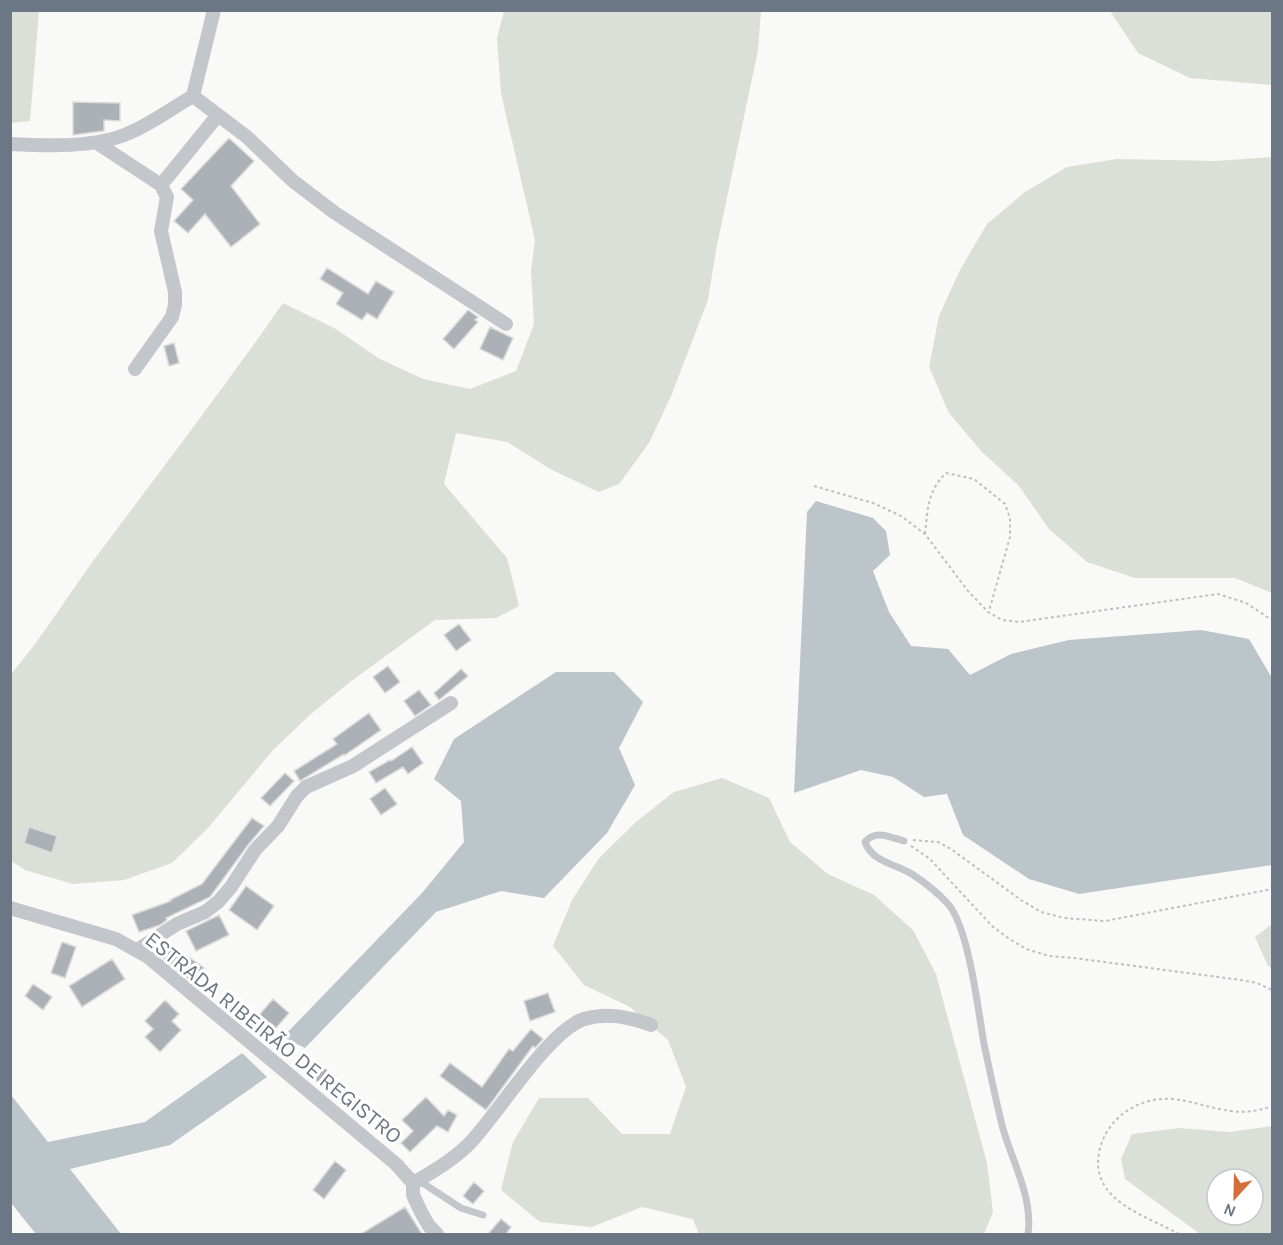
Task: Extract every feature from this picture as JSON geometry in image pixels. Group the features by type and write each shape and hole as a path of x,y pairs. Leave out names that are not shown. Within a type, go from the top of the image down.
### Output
{"street":[{"path":"10,144 97,143 130,133 193,96 214,10"},
{"path":"193,96 247,137 293,181 335,213 506,324"},
{"path":"161,185 218,115"},
{"path":"97,143 161,185 167,197 161,231 175,292 175,305 172,316 135,369"},
{"path":"136,950 177,924 205,912 218,902 231,887 255,850 278,826 297,796 306,787 353,766 451,703"},
{"name":"ESTRADA RIBEIRÃO DE REGISTRO","path":"10,908 116,939 148,957 415,1182 413,1195 429,1226 437,1234"},
{"path":"415,1182 441,1168 468,1144 548,1047 566,1029 583,1019 607,1015 631,1017 651,1025"}],"lane":[{"path":"904,841 878,834 870,836 865,842 868,850 875,856 912,874 948,904 956,917 968,953 1004,1132 1024,1188 1028,1234"},
{"path":"415,1182 461,1208 483,1215"}],"path":[{"path":"925,534 928,504 935,484 946,473 974,479 1005,504 1010,518 1010,537 988,612"},
{"path":"814,486 873,503 901,516 925,534 968,591 988,612 1002,620 1019,622 1218,594 1246,603 1272,620"},
{"path":"904,841 938,842 1021,900 1041,912 1064,918 1105,921 1267,890 1272,887"},
{"path":"904,841 930,859 992,926 1026,949 1049,956 1241,980 1257,983 1272,990"},
{"path":"1179,1234 1139,1216 1121,1204 1102,1183 1096,1166 1100,1144 1108,1128 1122,1114 1144,1102 1171,1099 1230,1111 1254,1112 1272,1106"}],"shaded area":[{"path":"10,11 39,11 30,121 11,123"},
{"path":"504,11 761,11 758,50 716,250 708,300 671,396 649,443 619,484 599,492 552,470 507,442 456,433 444,484 507,558 519,606 496,618 435,620 350,682 311,714 273,750 208,828 172,863 124,880 73,884 25,870 11,861 11,674 283,303 336,329 378,358 423,379 470,389 516,371 534,324 531,271 535,240 501,93 497,38"},
{"path":"1110,11 1272,11 1272,85 1190,78 1138,53"},
{"path":"1272,157 1272,593 1235,578 1135,578 1087,562 1049,529 1019,486 982,452 949,413 929,367 939,316 960,270 987,224 1025,192 1067,167 1117,159 1216,161"},
{"path":"816,501 873,518 886,531 890,555 873,571 889,612 911,646 948,649 970,675 1011,654 1069,640 1201,630 1249,639 1272,678 1272,865 1079,894 1029,879 963,835 947,794 924,797 893,777 861,770 794,793 807,512"},
{"path":"556,672 614,672 643,702 619,748 635,785 607,833 544,898 501,891 436,912 305,1048 283,1037 422,893 464,842 461,801 434,779 454,739"},
{"path":"722,778 769,798 790,842 828,874 874,895 913,930 936,974 987,1163 993,1212 984,1234 699,1234 693,1219 642,1207 592,1227 540,1222 501,1190 513,1142 539,1098 588,1098 622,1134 670,1134 686,1087 668,1040 630,1007 584,985 553,946 572,900 599,858 636,822 674,792"},
{"path":"1272,924 1272,968 1268,966 1255,937"},
{"path":"242,1053 267,1077 170,1145 70,1169 121,1234 36,1234 11,1203 11,1095 48,1142 145,1122"},
{"path":"1272,1126 1272,1234 1200,1234 1125,1179 1121,1159 1132,1134 1180,1128 1230,1132"}],"building":[{"path":"73,102 120,103 120,121 104,120 104,131 73,135"},
{"path":"229,138 254,161 231,186 260,224 231,247 205,214 188,233 174,221 193,200 181,189"},
{"path":"327,268 368,294 376,281 394,292 377,319 367,313 362,320 336,304 343,293 320,279"},
{"path":"468,310 478,317 475,320 478,322 454,349 443,339"},
{"path":"490,327 513,338 503,360 480,349"},
{"path":"174,343 179,363 169,366 164,346"},
{"path":"459,624 471,640 456,651 444,635"},
{"path":"388,666 400,682 385,693 373,677"},
{"path":"461,669 468,676 439,700 434,693"},
{"path":"419,690 431,705 415,716 404,701"},
{"path":"369,713 381,730 345,755 300,781 294,771 337,744 333,739"},
{"path":"412,747 423,763 408,774 403,767 376,783 369,772"},
{"path":"285,773 294,781 270,806 261,798"},
{"path":"385,788 397,804 381,815 370,799"},
{"path":"252,818 264,826 210,897 166,918 167,920 160,925 139,932 132,915 171,901 202,884"},
{"path":"29,827 57,836 52,853 24,843"},
{"path":"246,886 274,906 257,930 229,910"},
{"path":"219,915 229,935 196,951 186,931"},
{"path":"62,942 76,947 65,978 51,973"},
{"path":"168,942 204,968 193,983 159,955"},
{"path":"112,959 125,979 82,1007 69,986"},
{"path":"33,984 52,997 43,1010 25,996"},
{"path":"548,993 555,1012 530,1021 524,1001"},
{"path":"273,999 289,1013 270,1035 254,1021"},
{"path":"165,1000 179,1014 172,1021 181,1030 160,1052 145,1037 153,1029 145,1021"},
{"path":"531,1029 543,1039 535,1048 533,1046 486,1110 440,1076 450,1063 482,1087 509,1049 513,1051"},
{"path":"320,1065 335,1076 327,1088 311,1077"},
{"path":"426,1097 444,1116 448,1110 457,1115 448,1132 437,1126 410,1152 401,1143 413,1131 402,1120"},
{"path":"335,1161 346,1170 324,1199 313,1190"},
{"path":"474,1182 484,1191 473,1204 463,1196"},
{"path":"405,1207 422,1234 361,1234"},
{"path":"501,1219 511,1227 506,1234 488,1234"}]}
